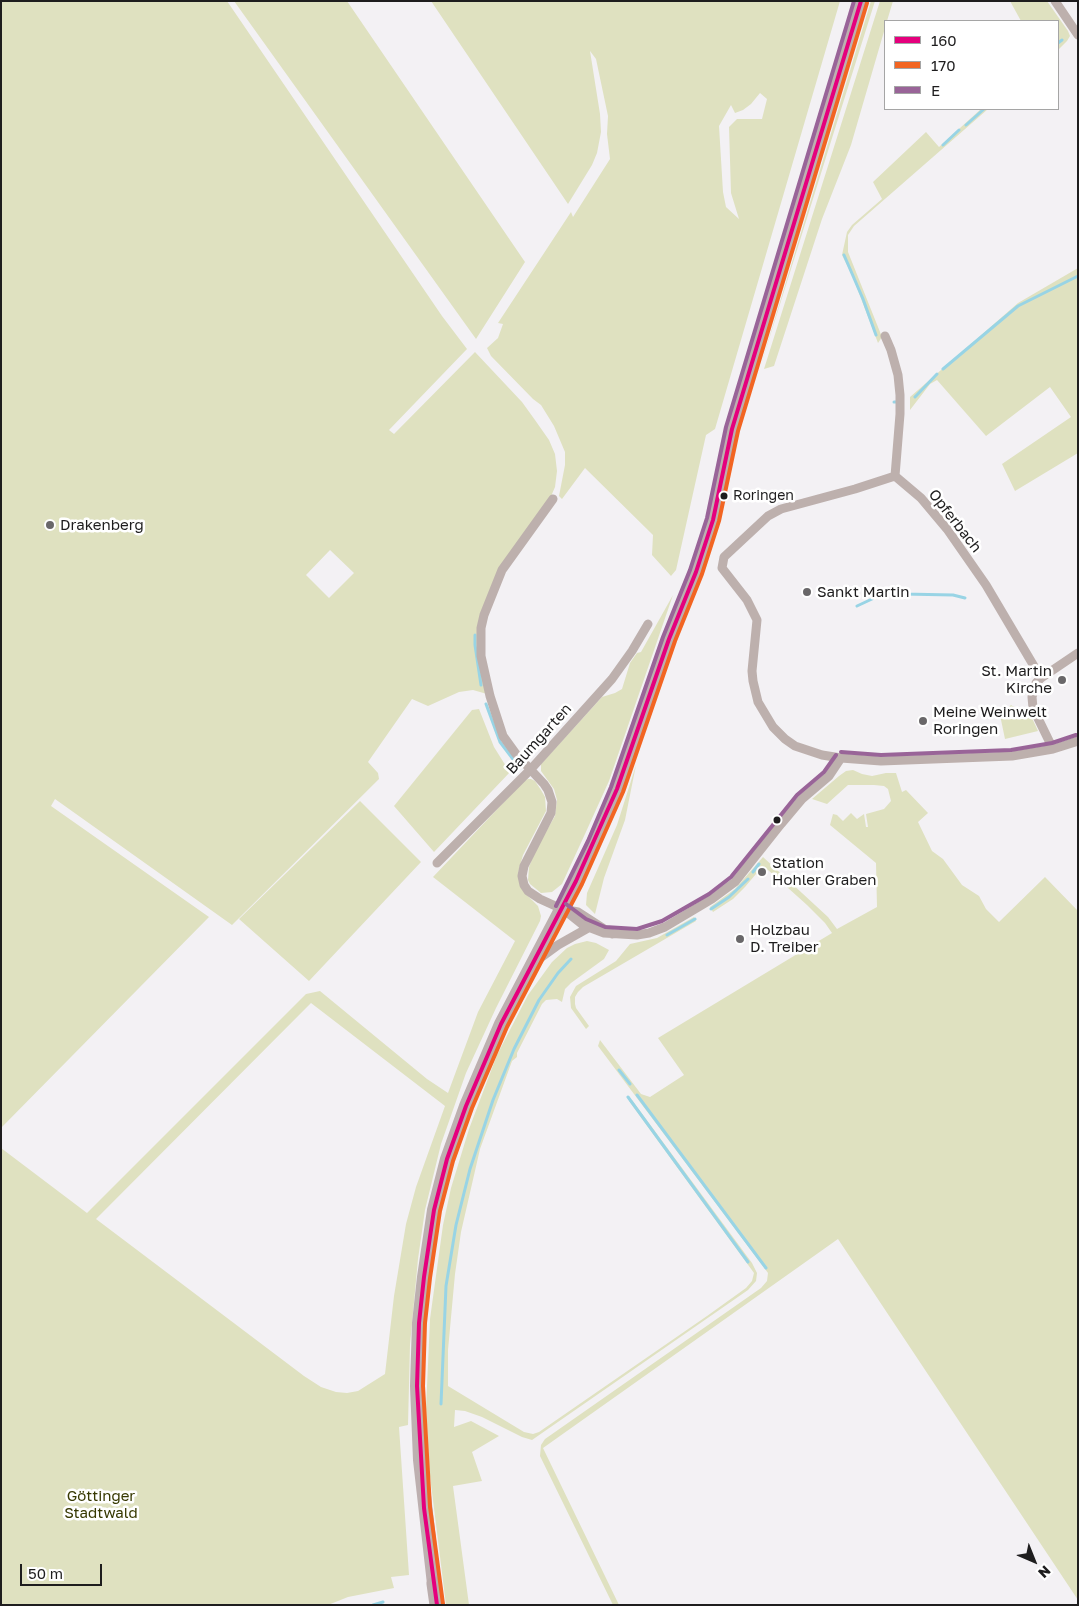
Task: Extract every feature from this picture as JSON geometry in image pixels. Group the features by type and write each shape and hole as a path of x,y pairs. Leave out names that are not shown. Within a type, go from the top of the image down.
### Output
{"highway":[{"path":"434,1584 437,1605"}],"main road":[{"path":"434,1584 420,1460 417,1386 419,1323 427,1258 434,1210 447,1160 466,1106 501,1024 562,909 594,844 618,789 669,639 696,572 712,520 732,429 861,1"}],"street":[{"path":"1054,1 1078,35"},
{"path":"885,336 898,375 900,395 895,476 781,509 768,516 724,557 722,568 746,600 757,620 752,665 753,681 758,702 776,731 790,743 808,751 841,758 881,761 1012,756 1053,749 1078,741"},
{"name":"Opferbach","path":"895,476 921,498 955,541 986,585 1042,678"},
{"path":"553,499 502,570 488,600 481,628 481,656 499,727 507,744 548,790 552,809 522,872 523,882 533,895 562,909 588,928 600,932 636,935 653,932 682,917 724,891 745,871 802,800 829,776 841,758"},
{"name":"Baumgarten","path":"437,863 531,769 612,679 648,624"},
{"path":"1053,749 1032,703 1034,690 1036,683 1078,653"},
{"path":"562,909 578,912 612,934"},
{"path":"532,964 558,945 588,928"}],"green space":[{"path":"1,1 227,1 442,316 467,349 389,430 394,434 475,352 522,402 549,440 555,454 557,471 555,487 549,501 510,553 481,616 487,694 473,690 459,692 428,706 412,699 368,762 378,773 379,779 232,925 55,799 51,806 209,917 1,1128","holes":["330,550 354,573 329,598 306,575"]},
{"path":"234,1 347,1 525,262 476,339"},
{"path":"431,1 840,1 715,429 706,435 676,570 671,576 652,555 653,535 585,468 562,499 559,496 565,465 565,452 554,426 541,405 491,356 487,348 498,338 503,324 498,323 571,212 573,217 610,159 607,134 608,116 596,59 590,51 601,132 597,153 592,165 568,204","holes":["760,93 767,99 762,119 737,119 729,127 731,193 739,219 726,207 723,192 719,126 731,105 735,113 751,104"]},
{"path":"871,1 875,1 760,368 800,236"},
{"path":"880,1 893,1 887,20 884,20 884,31 851,145 822,219 774,366 764,369"},
{"path":"1010,1 1047,1 1070,36 1059,49 1059,20 1020,20"},
{"path":"980,110 987,110 854,226 848,235 848,252 882,337 878,343 852,275 842,255 847,232 852,225 882,199 873,182 926,132 939,147"},
{"path":"1078,268 1078,453 1015,491 1002,464 1071,417 1050,387 986,436 937,380 930,384 910,410 910,397 1018,303"},
{"path":"673,595 609,781 562,884 552,892 541,893 528,880 529,867 536,849 555,816 557,800 554,789 541,771 541,764 602,697 622,689 630,663 637,653 641,652"},
{"path":"1011,705 1032,718 1038,731 1005,739 1000,715"},
{"path":"479,709 494,747 511,771 434,852 394,806 472,710"},
{"path":"636,765 625,820 604,878 595,914 586,905 587,893 617,825"},
{"path":"853,770 872,776 896,773 902,792 906,790 928,813 918,822 932,851 943,859 962,885 979,896 986,909 999,922 1045,877 1078,911 1078,1600 838,1239 543,1448 619,1605 613,1605 540,1456 541,1445 545,1439 761,1288 767,1281 768,1273 598,1046 600,1040 641,1094 650,1097 684,1075 658,1038 832,933 807,905 768,870 761,877 756,874 733,899 713,912 710,907 735,889 763,857 828,917 837,929 877,907 876,863 830,825 833,814 843,821 851,813 857,819 864,814 866,827 868,827 866,814 884,809 891,801 888,789 884,786 874,785 848,785 827,804 812,799 846,771"},
{"name":"Göttinger Stadtwald","path":"528,779 535,781 545,797 546,811 523,855 518,876 526,894 538,906 541,916 466,1073 441,1144 425,1210 418,1259 410,1345 408,1425 399,1427 409,1575 391,1577 394,1588 348,1597 328,1605 1,1605 1,1148 87,1213 306,994 320,991 427,1079 448,1093 478,1012 515,941 433,877 523,782","holes":["311,1003 445,1106 416,1187 406,1224 394,1296 385,1374 358,1391 336,1392 321,1387 304,1376 96,1219"]},
{"path":"360,801 421,862 309,981 239,919"},
{"path":"694,917 696,921 583,987 578,992 575,997 575,1004 589,1026 586,1029 571,1008 570,997 576,986 616,961 630,944 657,938"},
{"path":"587,941 596,943 609,950 604,959 565,989 562,1002 557,999 546,1000 542,1004 517,1053 517,1057 512,1061 480,1149 461,1232 455,1274 448,1350 448,1386 524,1432 533,1434 539,1432 707,1316 746,1288 752,1281 754,1273 629,1101 632,1100 752,1263 757,1273 756,1281 748,1290 532,1440 482,1417 465,1411 455,1410 454,1427 471,1421 499,1436 472,1452 482,1481 453,1486 469,1605 446,1605 429,1468 426,1409 430,1319 443,1225 451,1188 469,1129 497,1055 528,995 552,962 567,948"}],"waterway":[{"path":"966,125 983,110"},
{"path":"943,145 959,130"},
{"path":"844,255 876,335"},
{"path":"943,369 1018,306 1078,276"},
{"path":"915,397 937,374"},
{"path":"888,592 897,590 903,594 953,595 965,598"},
{"path":"857,606 872,599"},
{"path":"475,635 481,685"},
{"path":"486,704 500,742 519,767"},
{"path":"753,872 759,864"},
{"path":"711,909 729,897 748,879"},
{"path":"667,935 695,919"},
{"path":"441,1404 446,1286 456,1225 470,1169 493,1100 514,1049 539,1000 558,973 571,959"},
{"path":"619,1070 630,1084"},
{"path":"637,1095 766,1268"},
{"path":"628,1097 748,1262"},
{"path":"373,1605 383,1602"}],"transit line":[{"name":"E","path":"556,906 588,841 611,787 663,637 690,570 707,518 726,427 854,1"},
{"name":"160","path":"437,1605 424,1508 417,1386 419,1323 424,1277 434,1210 447,1159 466,1106 501,1024 576,881 617,789 669,639 696,572 713,520 732,429 861,1"},
{"name":"170","path":"443,1604 430,1507 423,1386 425,1323 430,1278 440,1211 453,1161 472,1108 507,1027 582,884 623,792 675,641 702,574 719,521 738,431 867,3"},
{"name":"E","path":"841,752 881,755 1011,750 1052,743 1076,735"},
{"name":"E","path":"566,904 586,919 605,927 637,929 662,921 709,894 731,877 797,795 824,772 836,755"}],"place":[{"name":"Roringen","path":"724,496"},
{"name":"Drakenberg","path":"50,525"},
{"name":"Sankt Martin","path":"807,592"},
{"name":"St. Martin Kirche","path":"1062,680"},
{"name":"Meine Weinwelt Roringen","path":"923,721"},
{"name":"Station Hohler Graben","path":"762,872"},
{"name":"Holzbau D. Treiber","path":"740,939"}]}
